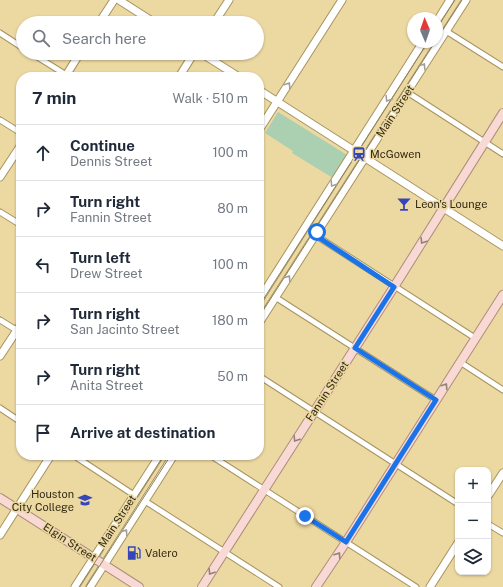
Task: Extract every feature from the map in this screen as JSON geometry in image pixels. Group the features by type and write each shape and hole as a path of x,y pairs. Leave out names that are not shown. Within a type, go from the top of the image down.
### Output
{"main road":[{"path":"104,16 114,0"},
{"path":"119,0 144,16"},
{"path":"219,16 229,0"},
{"path":"264,122 342,0"},
{"path":"442,12 450,0"},
{"name":"Main Street","path":"264,314 466,0"},
{"name":"Main Street","path":"264,292 419,48"},
{"path":"69,72 76,60"},
{"path":"182,72 190,60"},
{"path":"212,60 231,72"},
{"path":"264,93 503,246"},
{"name":"Fannin Street","path":"202,587 394,287 503,113"},
{"path":"0,177 16,153"},
{"path":"316,587 503,295"},
{"path":"0,356 16,336"},
{"path":"0,535 48,460"},
{"name":"Main Street","path":"75,587 157,460"},
{"name":"Main Street","path":"90,587 171,460"},
{"path":"491,491 503,473"},
{"name":"Elgin Street","path":"0,498 139,587"},
{"path":"430,587 455,548"}],"street":[{"path":"446,31 503,67"},
{"path":"0,33 16,43"},
{"path":"42,60 61,72"},
{"path":"407,92 503,154"},
{"path":"0,120 16,130"},
{"path":"0,212 16,222"},
{"path":"315,235 475,338"},
{"path":"275,297 436,400"},
{"path":"0,320 16,330"},
{"path":"460,362 503,390"},
{"path":"264,379 456,503"},
{"path":"0,408 16,419"},
{"path":"81,460 134,495"},
{"path":"218,460 416,587"},
{"path":"145,501 279,587"},
{"path":"491,526 503,533"}],"green space":[{"path":"278,112 347,155 333,178 292,153 293,151 265,133"}],"tram line":[{"path":"443,18 455,0"},
{"path":"443,30 462,0"},
{"path":"264,298 424,48"},
{"path":"264,309 431,48"},
{"path":"79,587 161,460"},
{"path":"86,587 168,460"}],"place":[{"name":"McGowen","path":"359,154"},
{"name":"Leon's Lounge","path":"404,204"},
{"name":"Houston City College","path":"85,500"},
{"name":"Valero","path":"134,553"}],"route":[{"path":"305,516 346,542 436,400 355,348 394,287 315,235 317,232"}]}
